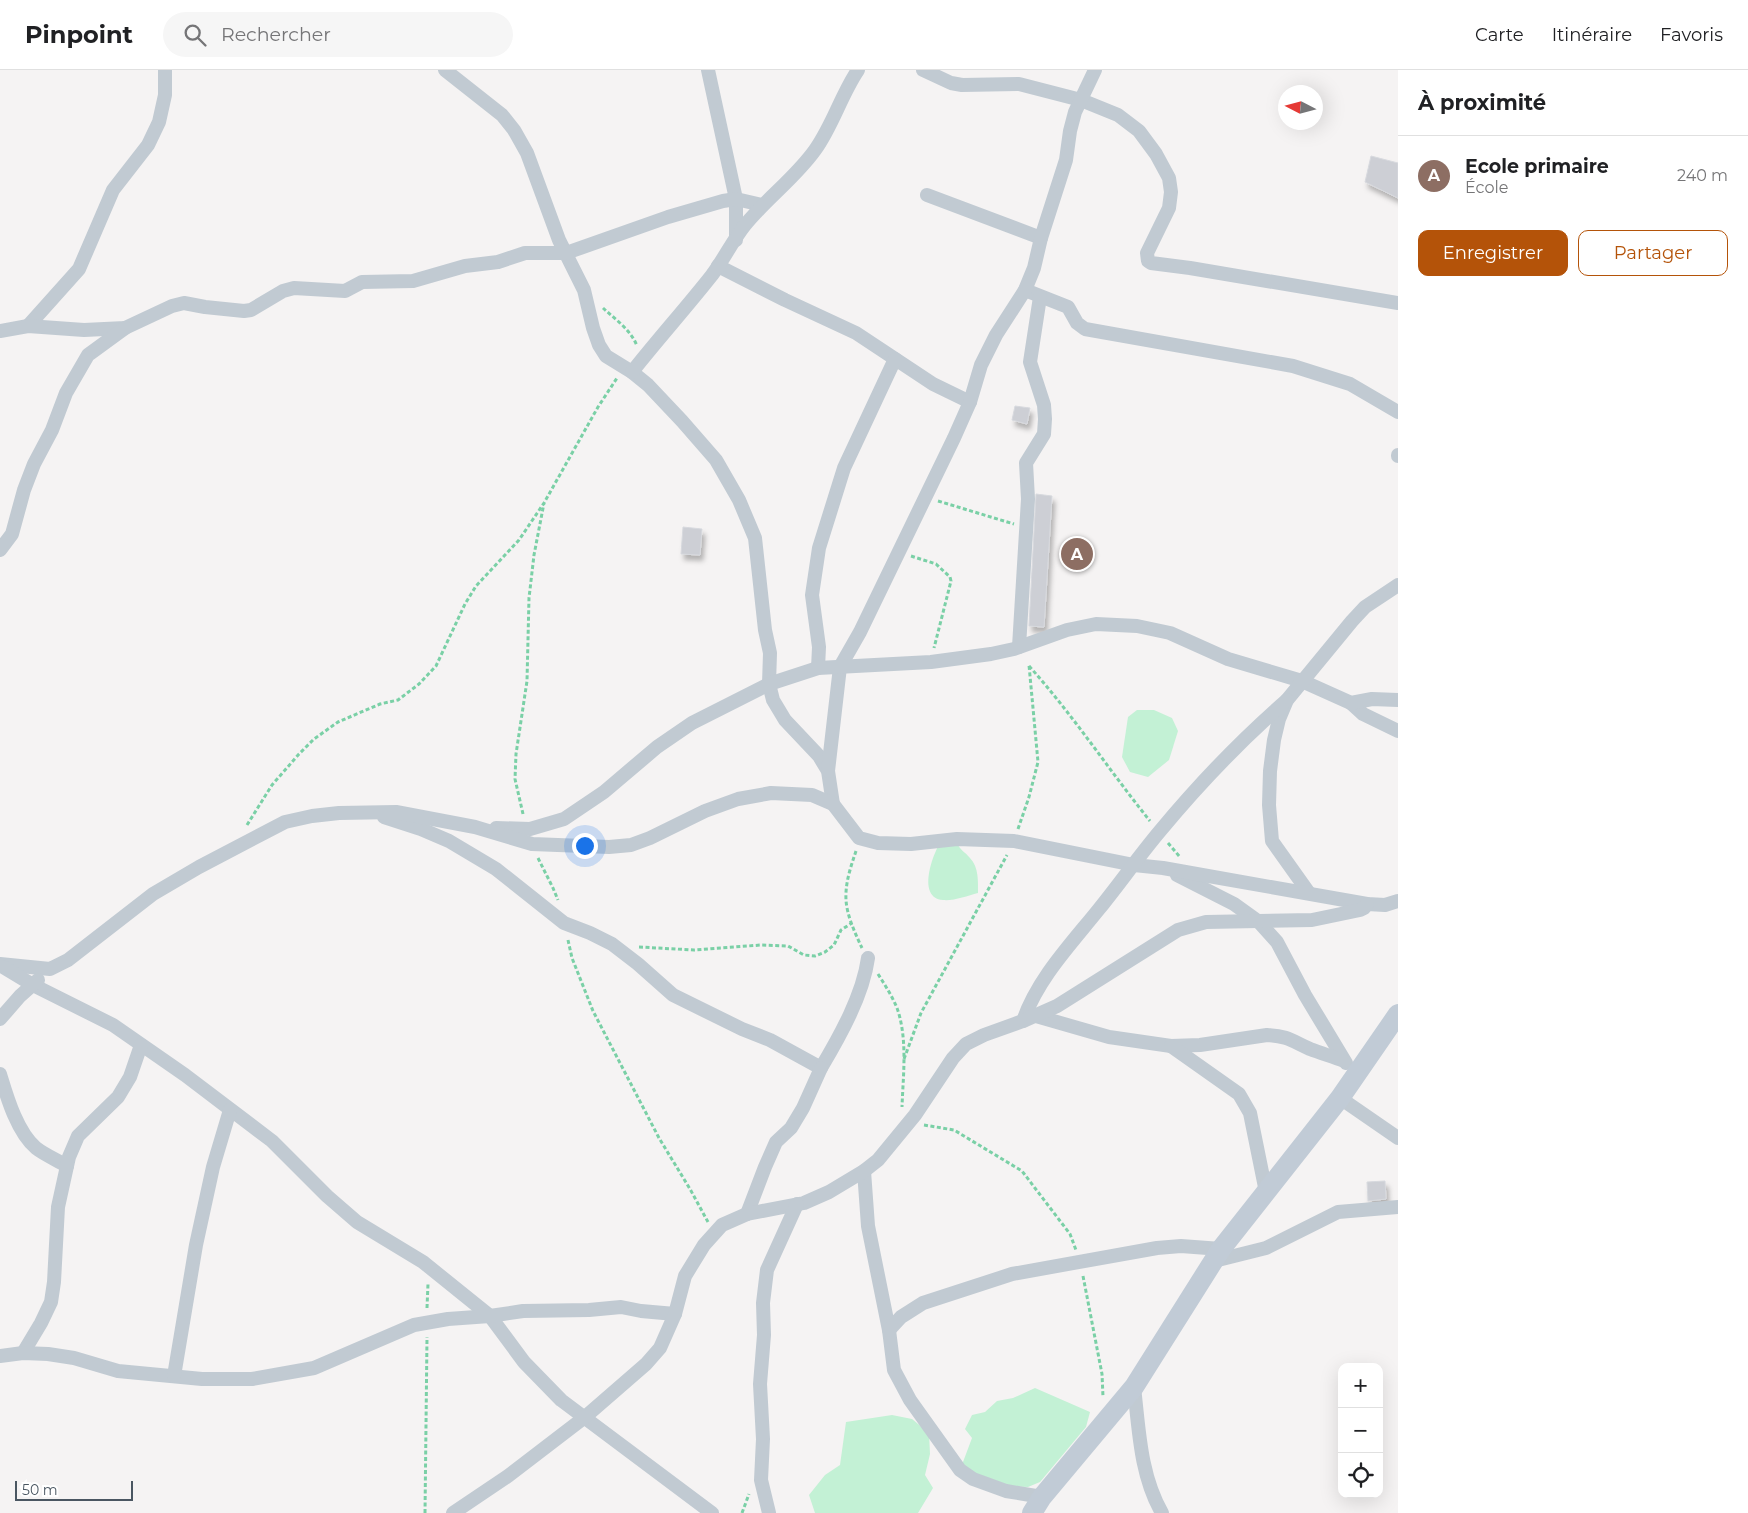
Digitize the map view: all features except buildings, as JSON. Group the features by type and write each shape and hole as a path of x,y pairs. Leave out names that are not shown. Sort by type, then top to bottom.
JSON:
{"street":[{"path":"28,326 79,269 113,190 148,145 159,122 165,95 165,70"},
{"path":"446,70 502,115 514,130 526,153 559,240 584,290 599,346 606,356 629,370 648,385 716,460 739,500 751,524 755,538 765,630 770,653 769,684 773,700 785,720 819,756 828,771"},
{"path":"708,70 736,200 736,241"},
{"path":"629,370 718,266 736,241 743,227 762,205 793,177 815,150 829,127 849,77 858,70"},
{"path":"923,70 962,86 1019,84 1081,100 1118,114 1140,132 1156,154 1169,178 1171,192 1169,208 1147,256 1148,261 1151,263 1398,303"},
{"path":"1095,70 1075,112 1066,160 1041,238 1034,268 1025,290 996,335 981,365 970,402 860,632 840,668 828,771 833,804 859,838 878,843 911,844 957,840 1014,841 1134,865 1163,868 1367,904 1384,905 1398,901"},
{"path":"926,196 1041,238"},
{"path":"0,550 12,534 31,473 52,430 66,393 88,355 125,328 172,306 184,303 205,307 251,310 283,291 294,288 346,291 362,282 413,281 465,266 498,262 525,253 566,252 668,217 724,201 736,200 762,205"},
{"path":"718,266 856,333 933,384 970,402"},
{"path":"1025,290 1068,307 1077,323 1085,329 1293,366 1350,384 1398,412"},
{"path":"1017,648 1028,499 1026,463 1044,434 1045,419 1044,405 1030,362 1040,297"},
{"path":"0,331 28,326 84,330 125,328"},
{"path":"818,668 819,647 812,595 819,548 844,468 895,358"},
{"path":"1023,1021 1028,1007 1056,960 1159,832 1203,782 1287,700 1365,607 1398,585"},
{"path":"475,828 526,829 564,818 604,792 657,747 692,723 769,684 818,668 971,658 1017,648 1067,630 1096,624 1137,626 1170,633 1228,659 1302,681 1351,703 1363,714 1398,731"},
{"path":"1351,703 1372,699 1398,700"},
{"path":"1287,700 1274,740 1269,805 1272,840 1309,893"},
{"path":"0,1019 50,969 68,960 153,894 285,822 321,814 396,812 475,828 532,844 609,847 630,845 650,838 705,811 738,798 771,792 812,795 833,804"},
{"path":"369,812 421,829 450,841 496,869 564,923 612,944 673,995 742,1029 770,1040 821,1068"},
{"path":"1163,868 1234,904 1259,922 1277,942 1306,996 1349,1068"},
{"path":"453,1513 508,1476 585,1417 646,1364 660,1348 675,1314 686,1276 704,1245 722,1225 747,1214 804,1203 829,1192 864,1171 878,1160 910,1121 953,1058 966,1044 1058,1006 1178,930 1206,922 1312,920 1360,910 1367,904"},
{"path":"747,1214 776,1142 791,1128 803,1108 821,1068 844,1028 866,970 868,958"},
{"path":"0,965 50,969"},
{"path":"0,965 33,985 114,1026 185,1075 272,1142 357,1222 428,1266 490,1316 524,1362 561,1400 712,1513"},
{"path":"864,1171 868,1226 889,1330 894,1370 910,1400 960,1470 973,1479 1037,1505 1134,1387 1218,1255 1340,1098 1349,1068 1398,1014"},
{"path":"1036,1016 1109,1037 1171,1046 1200,1045 1268,1035 1278,1036 1288,1038 1349,1068"},
{"path":"23,1353 51,1302 54,1282 58,1207 67,1166 78,1136 118,1097 130,1077 141,1045"},
{"path":"1171,1046 1239,1094 1246,1103 1250,1113 1266,1192"},
{"path":"0,1074 9,1104 30,1142 67,1166"},
{"path":"1340,1098 1398,1138"},
{"path":"174,1376 197,1240 213,1167 230,1110"},
{"path":"769,1513 761,1480 763,1439 760,1384 764,1335 763,1303 767,1270 798,1204"},
{"path":"889,1330 901,1317 923,1303 1012,1274 1157,1248 1180,1246 1218,1255 1266,1248 1338,1212 1398,1207"},
{"path":"0,1356 23,1353 57,1355 118,1370 202,1379 252,1379 314,1368 414,1325 427,1323 523,1311 589,1310 621,1307 675,1314"},
{"path":"1134,1387 1140,1444 1147,1478 1162,1513"}],"path":[{"path":"233,849 272,785 314,739 338,722 380,704 398,700 419,684 436,666 465,604 476,586 519,540 544,503 611,386 629,370 636,352 635,340 622,325 584,290"},
{"path":"926,496 1026,527"},
{"path":"526,829 515,779 516,754 527,682 529,598 534,555 544,503"},
{"path":"899,551 936,564 950,577 945,607 930,662"},
{"path":"1017,648 1029,665 1057,696 1099,755 1194,874"},
{"path":"903,1061 921,1013 1014,841 1029,797 1038,762 1029,665"},
{"path":"859,838 847,882 846,900 862,949 890,992 898,1009 903,1038 902,1109 910,1121 933,1128 954,1130 1022,1171 1070,1234 1080,1261 1102,1374 1105,1422"},
{"path":"532,844 553,888 572,958 593,1011 658,1138 690,1189 714,1234"},
{"path":"612,944 694,950 761,945 788,946 804,955 815,956 825,952 834,945 841,930 852,923"},
{"path":"425,1513 428,1266"}],"green space":[{"path":"1137,710 1154,710 1172,718 1178,731 1169,760 1148,777 1130,772 1122,757 1128,717"},
{"path":"940,843 957,843 973,862 977,875 978,893 961,898 943,900 935,898 930,892 929,876 931,866"},
{"path":"1035,1388 1090,1412 1086,1427 1040,1482 1028,1487 1000,1486 960,1470 972,1438 965,1429 972,1415 985,1412 997,1401 1013,1398"},
{"path":"892,1415 912,1419 929,1433 930,1454 925,1475 933,1488 918,1513 815,1513 809,1495 825,1475 840,1465 846,1422"}],"place":[{"name":"Ecole primaire","path":"1077,554"}]}
